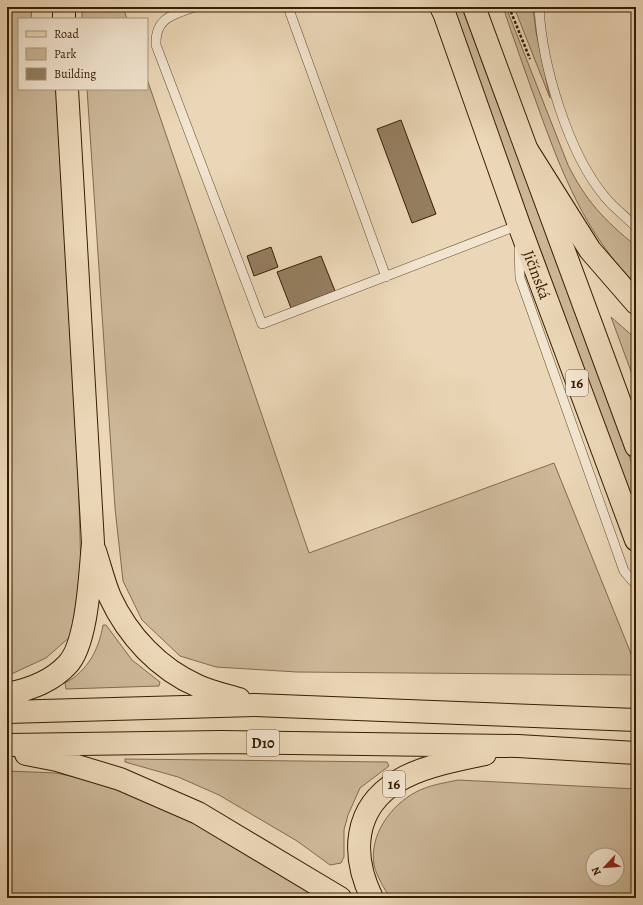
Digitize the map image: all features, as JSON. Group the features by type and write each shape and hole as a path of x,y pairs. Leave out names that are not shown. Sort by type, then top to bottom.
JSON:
{"main road":[{"path":"64,7 64,18"},
{"name":"Jičínská","path":"474,7 636,446"},
{"name":"Jičínská","path":"442,8 519,225 636,540"},
{"path":"8,703 29,688 47,680 68,665 79,645 87,605 93,543 67,90"},
{"path":"527,150 590,250 636,303"},
{"path":"93,543 110,597 125,624 144,649 169,670 198,686 255,704"},
{"path":"8,703 255,704 627,719"},
{"name":"D10","path":"8,747 222,742 518,746 635,753"},
{"name":"16","path":"372,898 360,869 358,838 366,815 377,796 398,780 417,773 446,763 518,746"},
{"path":"8,747 120,779 198,813 340,898"}],"lane":[{"path":"194,7 169,17 160,24 156,34 156,45 262,324 519,225 520,278 624,570 636,585"},
{"path":"288,7 386,277"},
{"path":"539,7 540,30 556,95 579,154 590,176 606,198 636,227"}],"green space":[{"path":"7,7 32,7 31,18 18,18 18,90 67,90 81,571 71,636 46,658 7,676"},
{"path":"82,7 123,7 127,18 82,18"},
{"path":"451,7 465,7 636,475 636,510"},
{"path":"503,7 506,7 568,165 575,178 589,200 605,218 636,246 636,284 618,265 603,245 577,202 556,155"},
{"path":"514,7 533,7 536,32 550,98"},
{"path":"148,82 309,553 554,463 636,666 636,675 297,672 216,667 180,656 142,620 123,581 115,508 87,90 148,90"},
{"path":"611,317 636,339 636,385"},
{"path":"103,625 106,625 132,660 160,682 159,686 66,689 65,683 80,672 91,658 99,642"},
{"path":"125,759 387,762 389,766 360,788 348,815 344,830 344,857 341,863 330,865 297,841 219,795 178,777 125,762"},
{"path":"7,771 56,773 93,781 180,813 320,898 7,898"},
{"path":"458,780 636,789 636,898 390,898 374,865 373,854 378,832 390,813 398,805 416,792 431,786"}],"building":[{"path":"401,120 436,214 412,223 377,129"},
{"path":"271,247 278,267 254,276 247,256"},
{"path":"321,256 335,291 291,308 277,272"}]}
